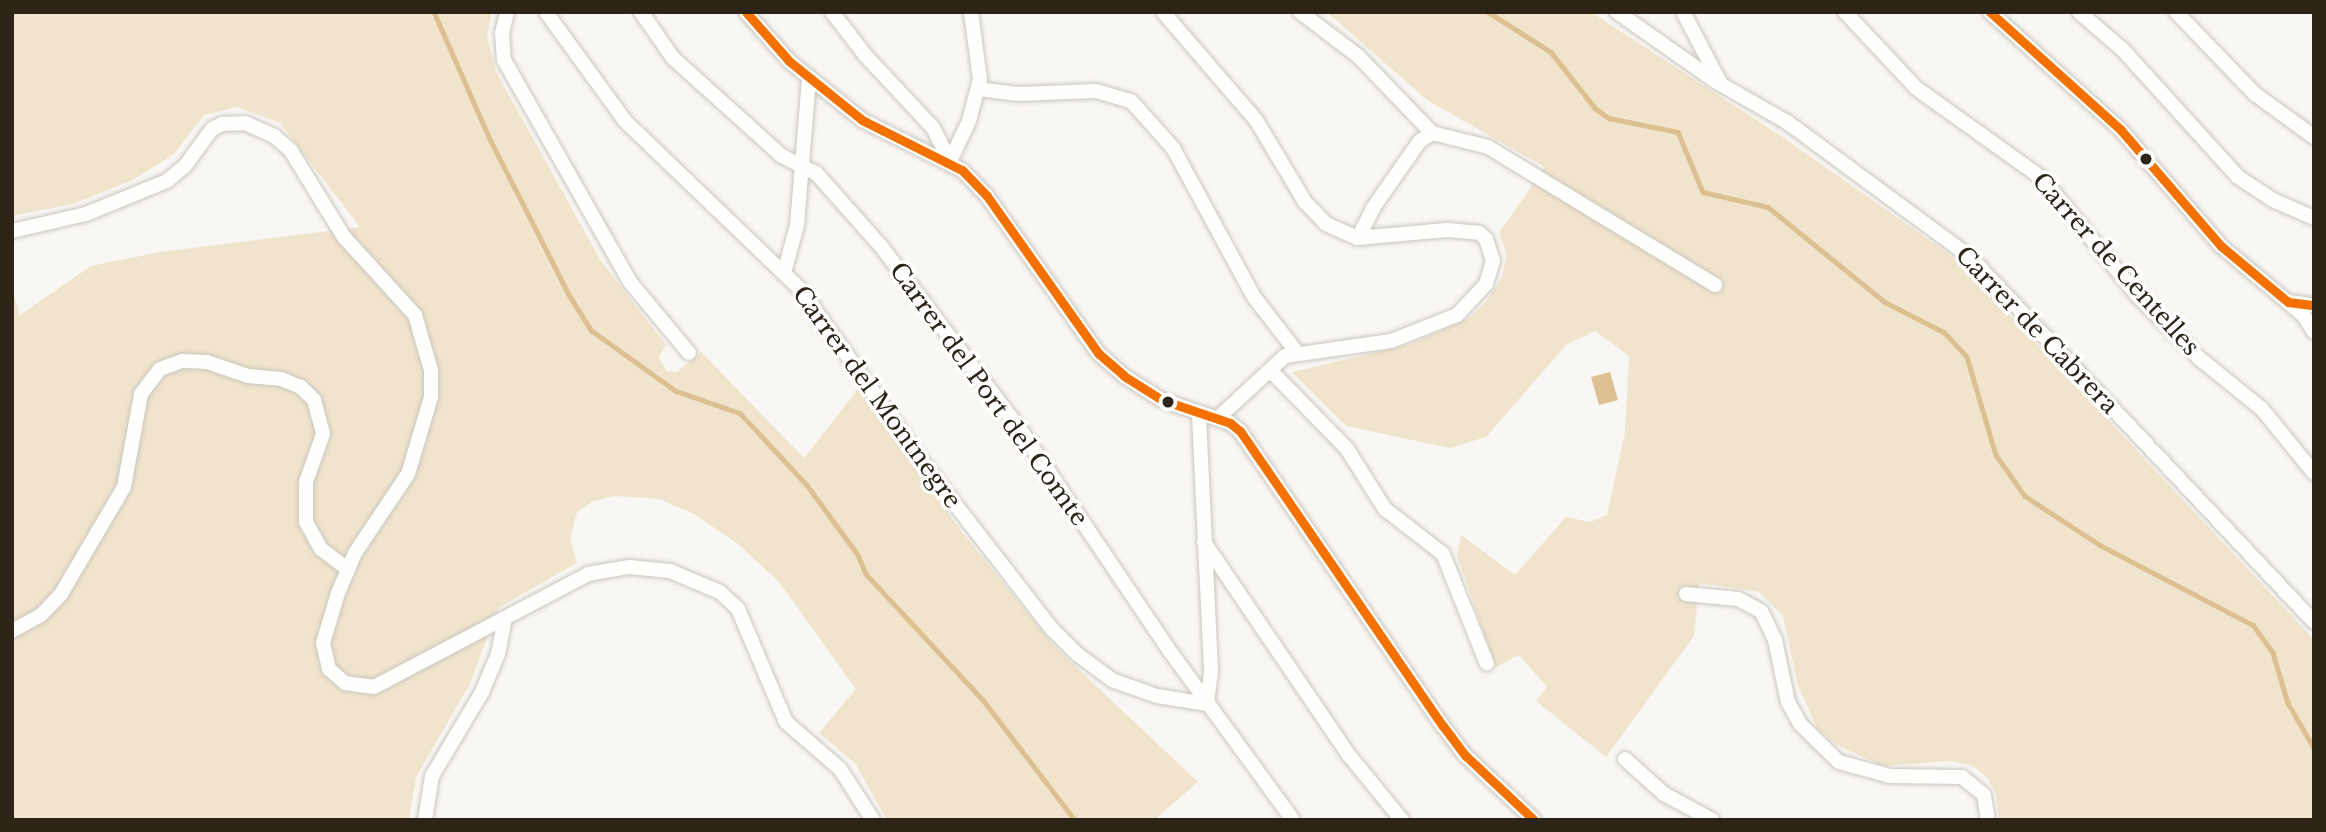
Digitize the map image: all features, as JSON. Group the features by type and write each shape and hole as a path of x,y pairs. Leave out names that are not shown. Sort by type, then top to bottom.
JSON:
{"street":[{"path":"507,12 502,33 504,60 629,282 688,353"},
{"name":"Carrer del Montnegre","path":"546,12 626,122 802,290 920,459 1068,646 1112,680 1139,691 1207,704"},
{"name":"Carrer del Port del Comte","path":"641,12 673,58 782,156 800,164 831,188 919,294 1022,432 1207,704 1293,820"},
{"path":"746,12 809,78 862,120 950,161 987,196 1098,353 1162,400 1218,418 1241,432 1466,756 1534,820"},
{"path":"832,12 865,55 933,128 950,161"},
{"path":"950,161 978,89 971,12"},
{"path":"1163,12 1256,120 1306,202 1326,224 1358,238 1447,230 1479,233 1491,250 1491,272 1464,308 1424,331 1361,347 1285,356 1218,418"},
{"path":"1300,12 1358,56 1432,133 1488,147 1715,285"},
{"name":"Carrer de Cabrera","path":"1618,12 1721,85 1787,122 1969,256 2314,622"},
{"path":"1683,12 1721,85"},
{"name":"Carrer de Centelles","path":"1845,12 1924,94 2043,180 2136,294 2199,358 2262,409 2314,473"},
{"path":"1990,12 2069,79 2148,158 2221,246 2288,302 2314,332"},
{"path":"2079,12 2123,50 2238,177 2273,200 2314,218"},
{"path":"2176,12 2255,94 2314,138"},
{"path":"784,273 797,225 809,78"},
{"path":"978,89 1018,94 1096,91 1131,101 1172,148 1254,297 1298,354"},
{"path":"12,231 86,214 167,181 186,166 212,129 222,124 256,126 284,144 344,237 415,315 430,358 431,397 408,474 346,568 323,651 329,668 354,686 383,684 505,618 561,584 606,568 670,571 720,592 744,619 786,722 840,769 873,820"},
{"path":"1358,238 1373,208 1420,141 1432,133"},
{"path":"2288,302 2314,305"},
{"path":"12,631 41,615 61,594 124,487 141,394 160,369 182,361 207,362 248,376 281,379 301,387 314,400 323,433 306,482 306,522 321,549 346,568"},
{"path":"1270,370 1347,449 1385,509 1443,554 1487,664"},
{"path":"1199,414 1211,670 1207,704"},
{"path":"1204,542 1348,754 1402,820"},
{"path":"1686,594 1738,599 1761,611 1775,640 1788,702 1800,724 1839,762 1890,776 1962,777 1984,795 1989,820"},
{"path":"425,820 432,776 482,692 498,654 505,618"},
{"path":"1625,759 1664,794 1712,820"}],"shaded area":[{"path":"12,12 492,12 487,36 496,72 601,261 666,345 659,357 666,371 677,372 701,352 804,458 859,388 961,531 1056,648 1198,782 1154,820 887,820 855,763 819,733 856,689 779,582 737,543 694,514 659,499 615,496 593,501 577,512 570,539 577,563 498,608 470,684 416,777 409,820 12,820 12,289 20,315 91,266 160,252 360,227 280,123 237,107 204,115 174,154 133,180 73,204 12,216"},
{"path":"1327,12 1591,12 1784,138 1960,262 2314,640 2314,820 1999,820 1996,793 1986,776 1972,766 1951,761 1883,766 1837,745 1817,728 1798,686 1783,616 1759,592 1699,583 1694,636 1606,757 1536,701 1547,687 1519,655 1496,667 1457,556 1461,535 1515,575 1566,517 1590,522 1607,515 1625,432 1629,356 1595,331 1566,345 1486,437 1450,448 1346,426 1292,372 1411,344 1469,318 1486,302 1502,277 1507,255 1499,233 1545,167 1427,100"},
{"path":"1610,372 1618,400 1599,405 1591,377"}],"waterway":[{"path":"434,12 490,139 568,293 591,330 676,391 740,413 807,485 858,555 866,574 984,701 1075,820"},
{"path":"1488,12 1551,52 1595,108 1609,118 1678,132 1703,192 1768,207 1885,302 1944,332 1967,357 1996,455 2025,496 2100,545 2253,625 2273,653 2288,703 2314,748"}],"transit line":[{"path":"746,12 789,61 862,120 962,170 987,196 1098,353 1124,376 1162,400 1230,423 1240,431 1443,726 1466,756 1534,820"},
{"path":"1990,12 2120,129 2221,246 2288,302 2314,305"}]}
